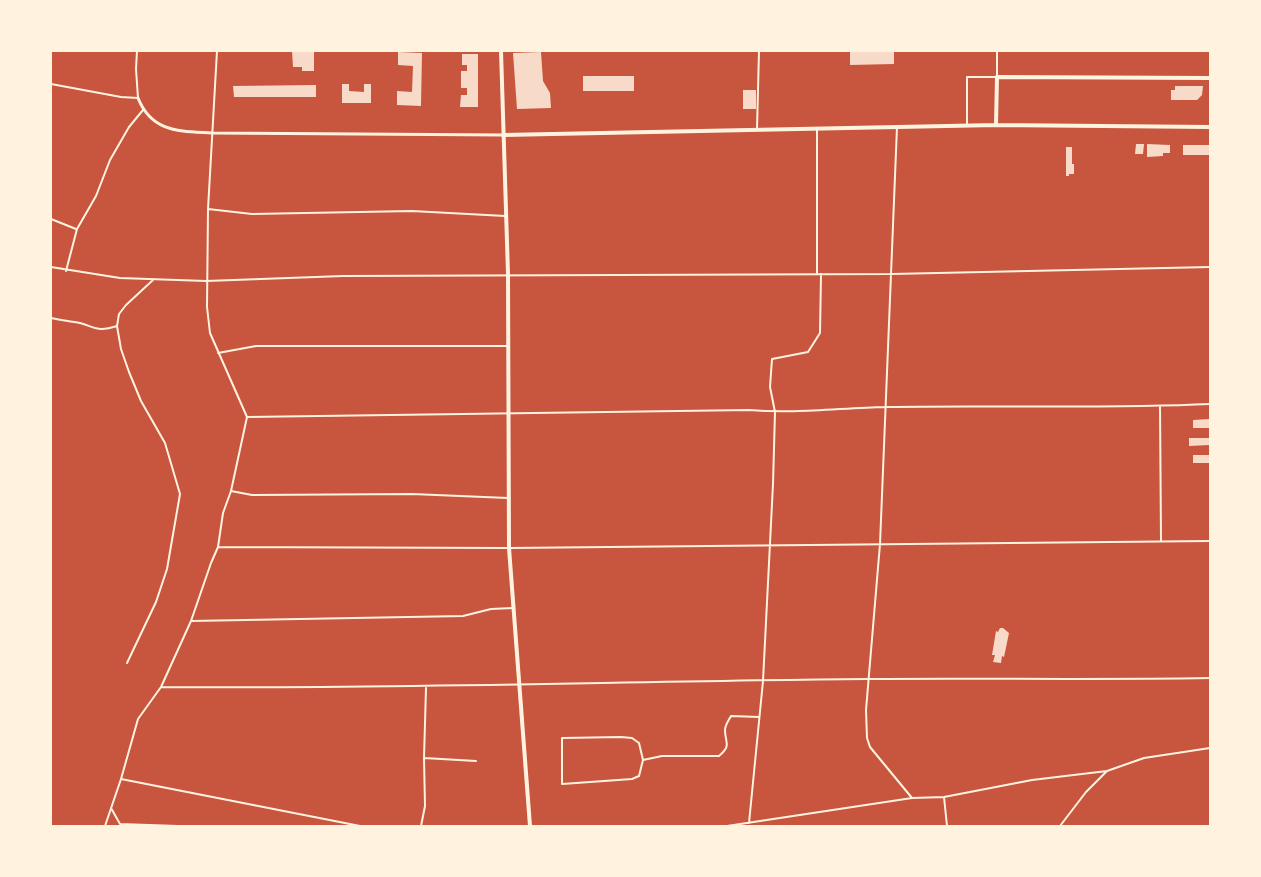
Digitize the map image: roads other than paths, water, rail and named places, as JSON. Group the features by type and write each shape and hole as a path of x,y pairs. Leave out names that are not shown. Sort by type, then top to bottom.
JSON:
{"main road":[{"path":"501,51 508,274 509,548 530,826"},
{"path":"996,125 997,77 1210,78"},
{"path":"503,135 996,125 1210,127"}],"street":[{"path":"137,51 138,98 143,110 150,118 177,130 212,133 503,135"},
{"path":"105,826 138,719 161,687 191,621 210,563 218,547 223,513 231,491 247,417 210,333 206,281 217,51"},
{"path":"757,131 759,51"},
{"path":"967,126 967,77 997,77 997,51"},
{"path":"51,84 101,94 138,98"},
{"path":"66,271 77,229 96,196 118,142 143,110"},
{"path":"897,127 880,544 866,710 867,738 870,747 912,798"},
{"path":"748,823 763,681 770,546 775,412 770,387 772,359 808,352 820,333 817,130"},
{"path":"208,209 252,214 412,211 506,216"},
{"path":"51,219 77,229"},
{"path":"51,267 120,278 206,281 300,277 442,277 508,274 892,274 1210,267"},
{"path":"127,663 156,602 167,569 180,494 165,443 141,401 129,372 121,349 117,326 119,314 126,305 153,280"},
{"path":"51,318 94,329 106,330 117,326"},
{"path":"218,352 256,346 508,346"},
{"path":"247,417 509,412 748,410 775,412 885,407 1210,404"},
{"path":"1160,406 1161,542"},
{"path":"231,491 252,495 412,494 508,498"},
{"path":"218,547 509,548 1210,541"},
{"path":"191,621 463,616 491,609 513,608"},
{"path":"161,687 426,687 520,683 1210,678"},
{"path":"421,826 425,806 426,687"},
{"path":"643,760 662,756 719,756 726,751 728,741 725,729 731,716 759,717"},
{"path":"562,738 632,738 639,743 643,760 639,776 632,779 562,784 562,738"},
{"path":"727,826 912,798 944,796 1032,780 1107,771 1144,758 1210,748"},
{"path":"424,758 477,761"},
{"path":"1060,826 1086,792 1107,771"},
{"path":"121,779 360,826"},
{"path":"944,796 947,826"},
{"path":"111,808 120,824 178,826"},
{"path":"348,826 355,825"}]}
